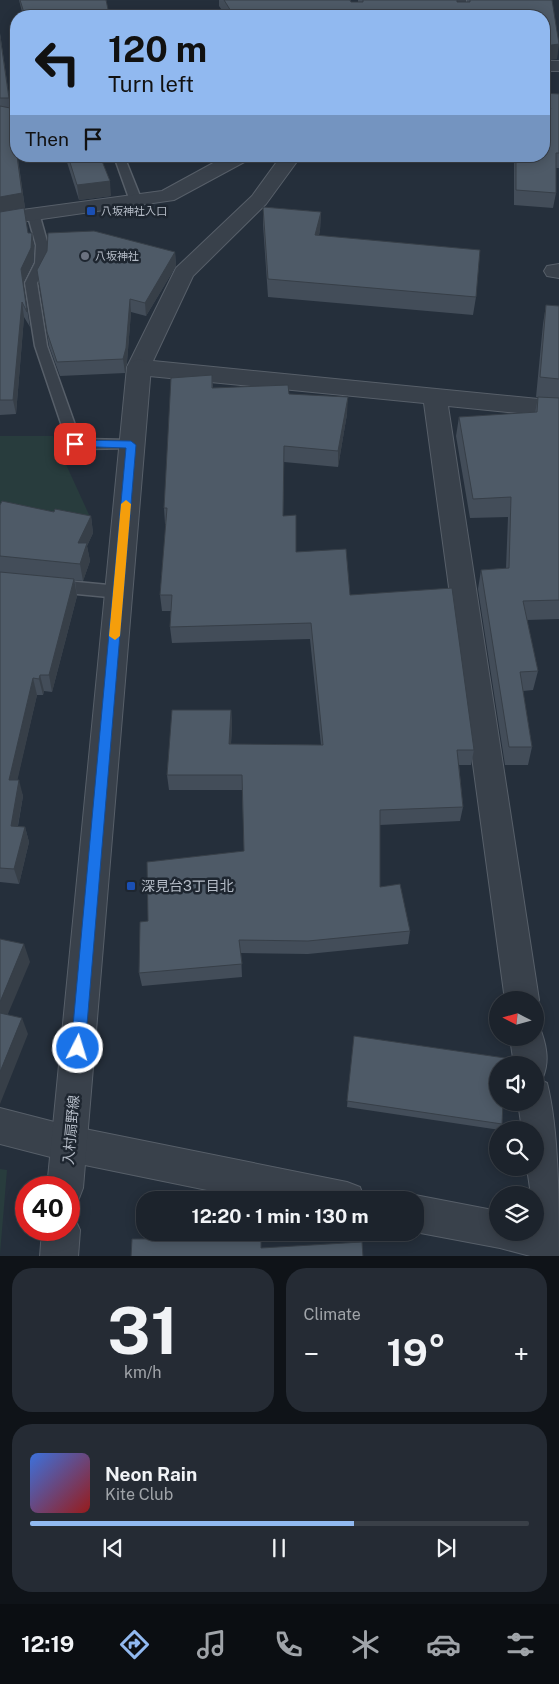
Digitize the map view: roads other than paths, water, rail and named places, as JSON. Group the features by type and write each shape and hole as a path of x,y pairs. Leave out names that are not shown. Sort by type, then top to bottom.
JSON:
{"street":[{"path":"0,219 32,213 167,196 230,162"},
{"name":"入村扇野線","path":"67,1176 139,367 184,273 259,200 287,162"},
{"path":"139,367 559,409"},
{"path":"435,396 521,991"},
{"path":"537,1111 558,1247 538,1241"},
{"path":"0,1126 70,1144 302,1191"},
{"path":"424,1216 489,1228"},
{"path":"59,1256 60,1241"}],"lane":[{"path":"121,162 136,201"},
{"path":"32,213 42,245 41,264 32,283 41,346 75,444 131,445"},
{"path":"38,585 119,592"}],"place":[{"name":"八坂神社入口","path":"91,211"},
{"name":"八坂神社","path":"85,256"},
{"name":"深見台3丁目北","path":"131,886"}]}
